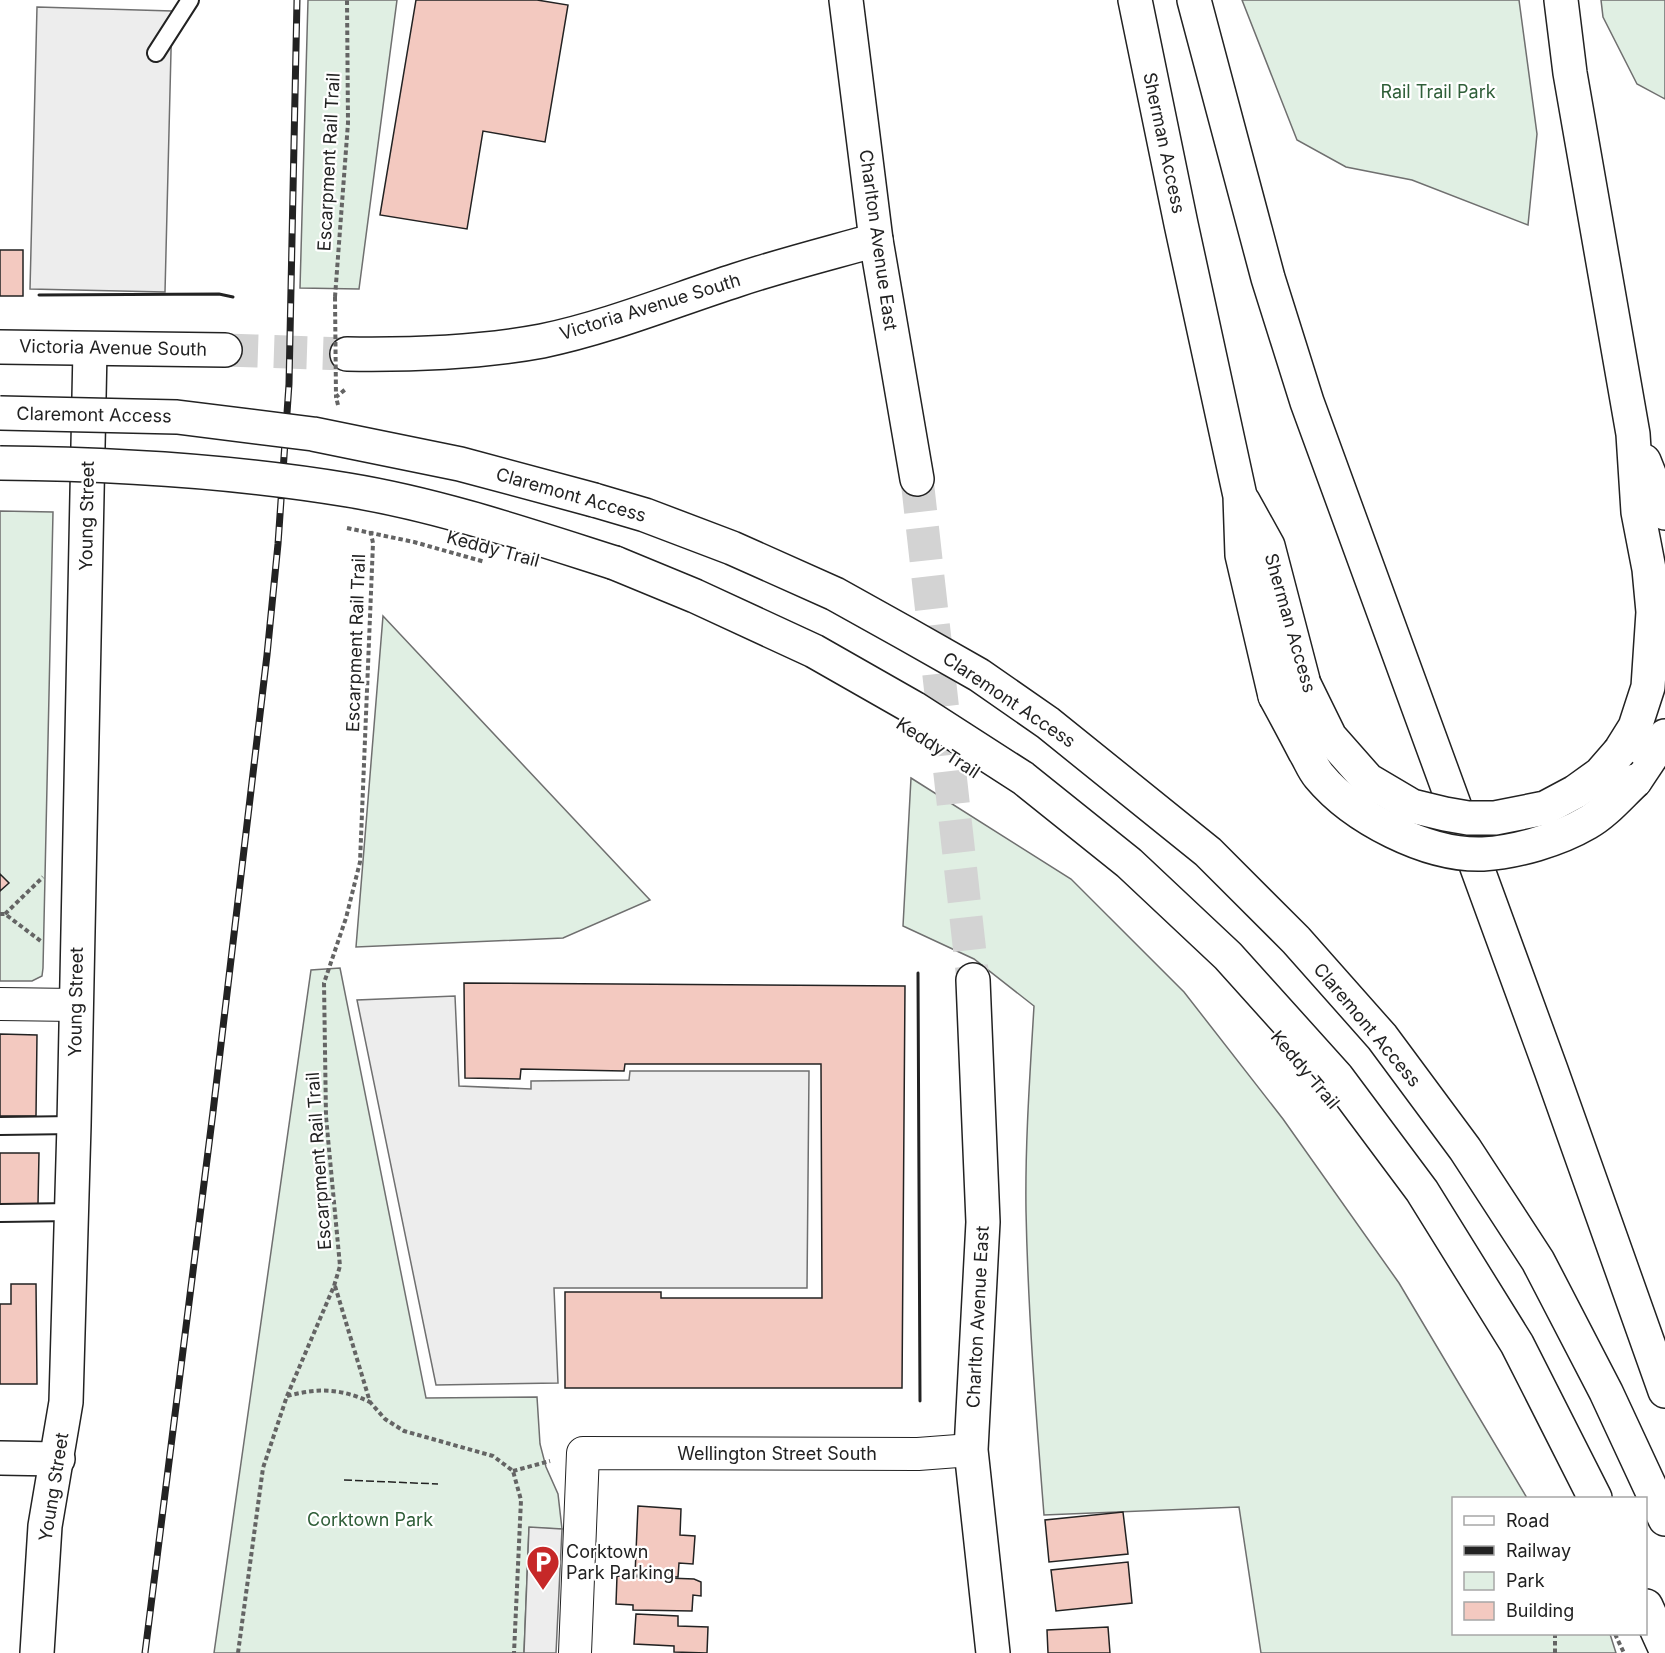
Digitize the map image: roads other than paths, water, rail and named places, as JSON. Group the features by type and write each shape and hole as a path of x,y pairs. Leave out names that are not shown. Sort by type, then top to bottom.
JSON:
{"main road":[{"name":"Charlton Avenue East","path":"846,0 876,240 917,479"},
{"name":"Sherman Access","path":"1135,0 1240,496 1268,546 1290,690 1318,775 1361,814 1399,834 1455,852 1483,854 1536,845 1566,834 1589,822 1635,781 1665,736"},
{"path":"1194,0 1268,278 1307,402 1543,1048 1665,1391"},
{"name":"Sherman Access","path":"1290,690 1368,780 1412,806 1467,818 1495,818 1545,808 1575,792 1599,774 1620,751 1635,727 1648,687 1652,652 1649,569 1638,512 1633,434 1570,73 1561,0"},
{"name":"Victoria Avenue South","path":"347,354 386,355 481,350 542,341 607,325 738,279 876,240"},
{"name":"Victoria Avenue South","path":"0,347 225,350"},
{"name":"Young Street","path":"38,1653 45,1527 66,1402 90,349"},
{"name":"Claremont Access","path":"0,413 177,417 313,434 460,464 645,515 732,548 835,594 979,675 1048,723 1208,852 1296,940 1382,1037 1465,1149 1538,1261 1606,1392 1665,1519"},
{"name":"Sherman Access","path":"1633,434 1665,513"},
{"path":"0,463 96,464 212,473 350,490 472,518 615,563 814,651 914,708 1023,778 1129,863 1228,956 1337,1077 1422,1191 1517,1344 1594,1497"},
{"name":"Charlton Avenue East","path":"973,980 983,1222 971,1450 993,1653"},
{"path":"0,1458 58,1459"},
{"path":"1647,1608 1665,1648"}],"street":[{"path":"0,1004 76,1005"},
{"name":"Wellington Street South","path":"575,1653 583,1453 918,1454 971,1450"}],"lane":[{"path":"156,53 190,0"},
{"path":"0,1126 74,1125"},
{"path":"0,1214 72,1212"}],"tunnel":[{"path":"225,350 347,354"},
{"path":"917,479 973,980"}],"railway":[{"path":"145,1653 213,1112 278,544 289,384 297,0"}],"place":[{"name":"Corktown Park Parking","path":"543,1591"}],"park label":[{"name":"Rail Trail Park","path":"1438,92"},
{"name":"Corktown Park","path":"370,1520"}]}
